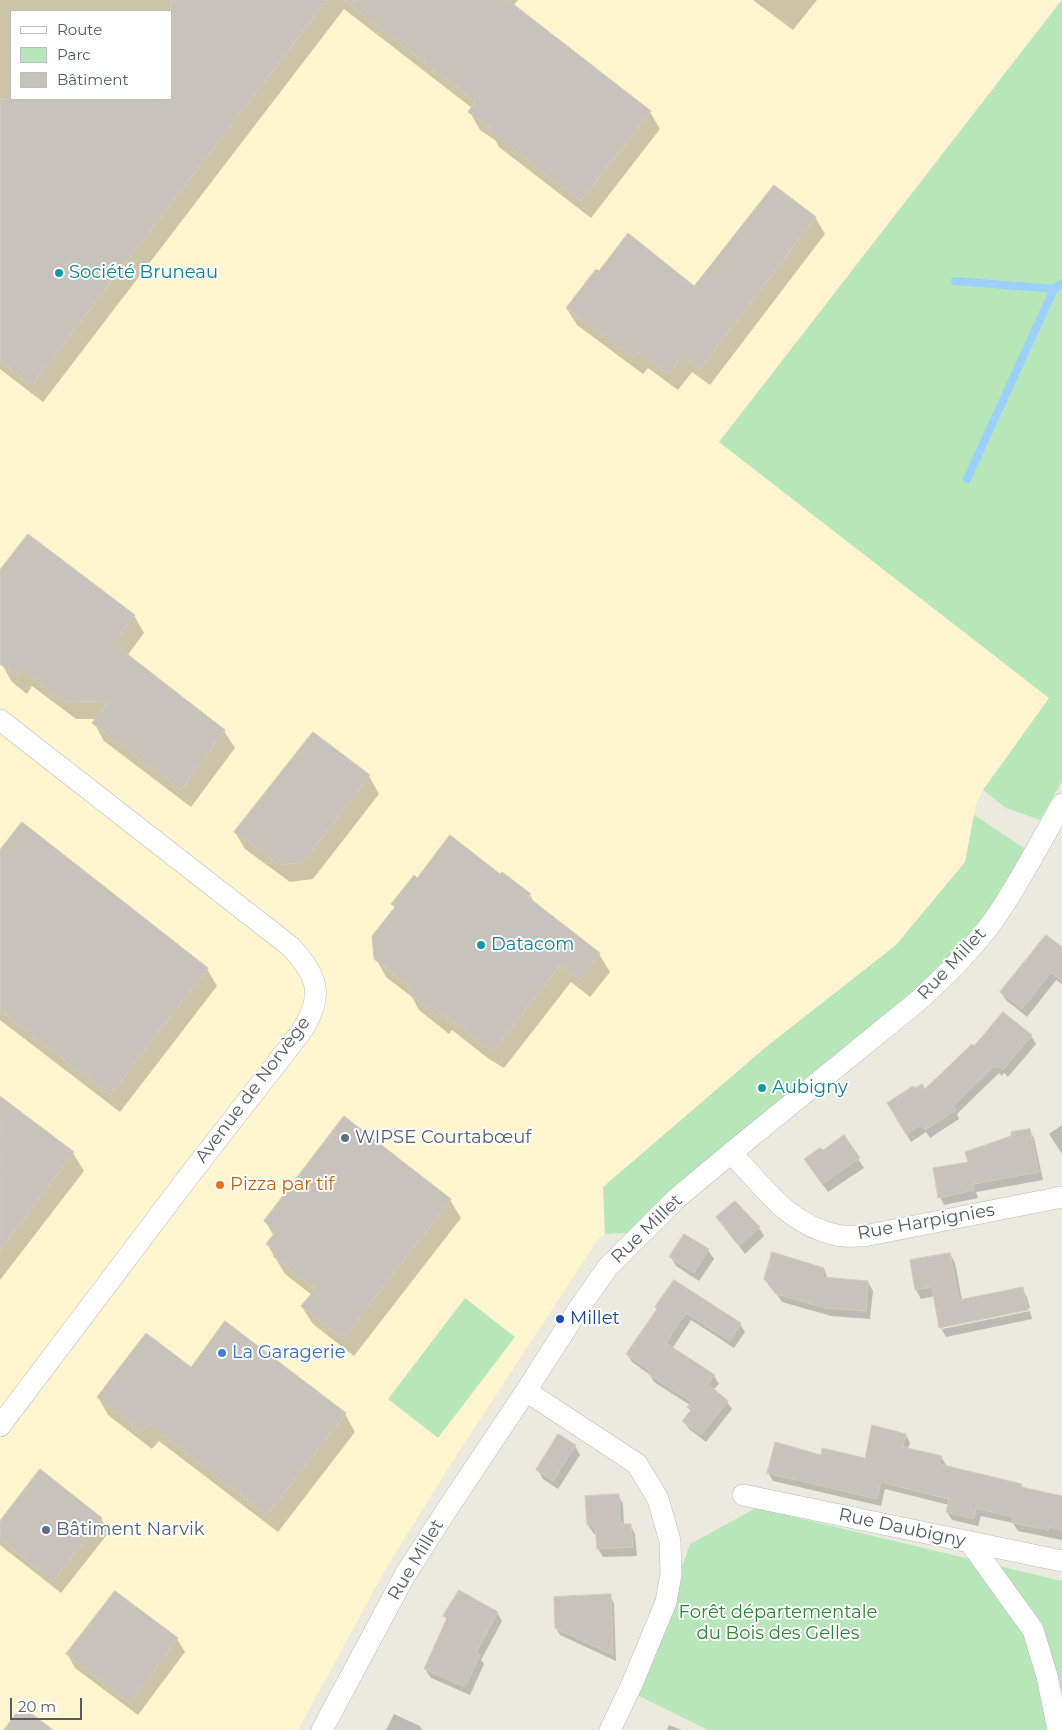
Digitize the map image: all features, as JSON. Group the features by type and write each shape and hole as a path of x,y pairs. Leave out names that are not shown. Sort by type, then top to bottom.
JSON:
{"street":[{"name":"Avenue de Norvège","path":"0,720 292,947 309,968 314,982 316,999 309,1020 301,1032 192,1172 0,1426"},
{"name":"Rue Millet","path":"322,1730 405,1575 581,1305 608,1267 677,1198 918,1001 953,967 995,918 1062,804"},
{"name":"Rue Harpignies","path":"731,1153 779,1206 795,1218 837,1235 864,1236 1062,1196"},
{"path":"526,1391 637,1464 658,1499 670,1541 670,1574 666,1602 632,1684 610,1730"},
{"name":"Rue Daubigny","path":"743,1495 1062,1561"},
{"path":"969,1541 1033,1630 1047,1676 1058,1730"}],"shaded area":[{"path":"0,0 1061,0 719,442 1050,699 983,790 976,803 965,862 896,945 766,1047 603,1187 605,1234 598,1239 454,1459 386,1568 298,1730 0,1730"}],"green space":[{"path":"1062,0 1062,781 1040,820 1006,808 983,790 1049,698 719,442"},
{"path":"974,815 1027,850 994,904 955,955 918,992 627,1233 605,1234 603,1187 766,1047 896,945 965,862"},
{"path":"465,1298 515,1337 438,1438 388,1399"},
{"name":"Forêt départementale du Bois des Gelles","path":"756,1508 1062,1581 1062,1730 708,1730 637,1695 690,1544"}],"building":[{"name":"Société Bruneau","path":"171,0 327,0 32,385 0,361 0,99 172,100"},
{"path":"344,0 508,0 651,111 581,201 487,129 489,127 468,112 475,102"},
{"path":"774,185 816,217 700,369 682,356 668,374 638,352 633,358 566,308 596,269 599,271 628,233 694,286"},
{"path":"28,534 135,615 113,643 225,730 181,790 92,723 109,701 64,702 22,670 17,677 0,664 0,570"},
{"path":"313,732 370,775 303,862 279,865 234,832"},
{"path":"22,822 208,968 110,1095 0,1011 0,850"},
{"name":"Datacom","path":"450,835 500,874 502,872 531,894 528,897 600,953 580,980 561,965 493,1051 442,1013 439,1017 408,993 412,988 374,959 372,936 395,907 391,904 414,875 417,878"},
{"path":"1046,935 1062,947 1062,981 1051,972 1022,1009 1000,992"},
{"path":"1003,1012 1032,1035 1003,1070 999,1066 997,1068 994,1066 953,1106 956,1110 925,1130 921,1125 906,1134 887,1103 913,1086 915,1088 922,1084 925,1089 972,1044 974,1046"},
{"path":"0,1096 74,1152 0,1250"},
{"path":"344,1116 451,1199 343,1339 301,1306 315,1289 273,1256 276,1252 266,1244 276,1231 264,1221"},
{"path":"1030,1129 1039,1172 973,1184 974,1190 938,1198 933,1168 968,1162 965,1152 1011,1136 1011,1132"},
{"path":"844,1135 860,1158 822,1184 804,1159 820,1148 823,1150"},
{"path":"735,1201 760,1227 739,1246 716,1217"},
{"path":"684,1234 709,1249 694,1273 669,1257"},
{"path":"772,1252 824,1268 822,1277 868,1281 866,1311 826,1308 776,1294 764,1279"},
{"path":"950,1253 959,1300 1023,1287 1028,1310 939,1328 932,1287 915,1290 910,1260"},
{"path":"674,1280 741,1323 730,1341 686,1313 666,1343 715,1375 708,1384 728,1401 701,1435 682,1421 691,1410 687,1407 692,1402 648,1374 650,1371 626,1354 657,1309 655,1307"},
{"path":"225,1321 346,1413 267,1515 148,1424 141,1432 97,1397 146,1333 191,1367"},
{"path":"872,1425 906,1434 903,1447 942,1456 939,1464 1022,1484 1021,1487 1062,1496 1062,1530 1049,1527 1048,1530 1012,1523 1013,1517 976,1508 974,1519 946,1512 949,1499 881,1482 877,1499 767,1473 775,1442 821,1455 822,1448 865,1458"},
{"path":"558,1434 576,1445 553,1481 536,1470"},
{"name":"Bâtiment Narvik","path":"40,1469 102,1518 53,1581 0,1539 0,1521"},
{"path":"619,1494 620,1524 631,1524 633,1547 597,1549 595,1526 587,1525 585,1496"},
{"path":"459,1590 498,1612 476,1653 480,1655 465,1687 424,1669 447,1618 443,1616"},
{"path":"115,1591 178,1638 130,1703 66,1654"},
{"path":"611,1594 613,1655 555,1628 554,1597"},
{"path":"22,1706 53,1730 4,1730"}],"waterway":[{"path":"955,281 1054,289"},
{"path":"967,479 1054,289 1062,283"}],"place":[{"name":"Société Bruneau","path":"59,273"},
{"name":"Datacom","path":"481,945"},
{"name":"Aubigny","path":"762,1088"},
{"name":"WIPSE Courtabœuf","path":"345,1138"},
{"name":"Pizza par tif","path":"220,1185"},
{"name":"Millet","path":"560,1319"},
{"name":"La Garagerie","path":"222,1353"},
{"name":"Bâtiment Narvik","path":"46,1530"}]}
